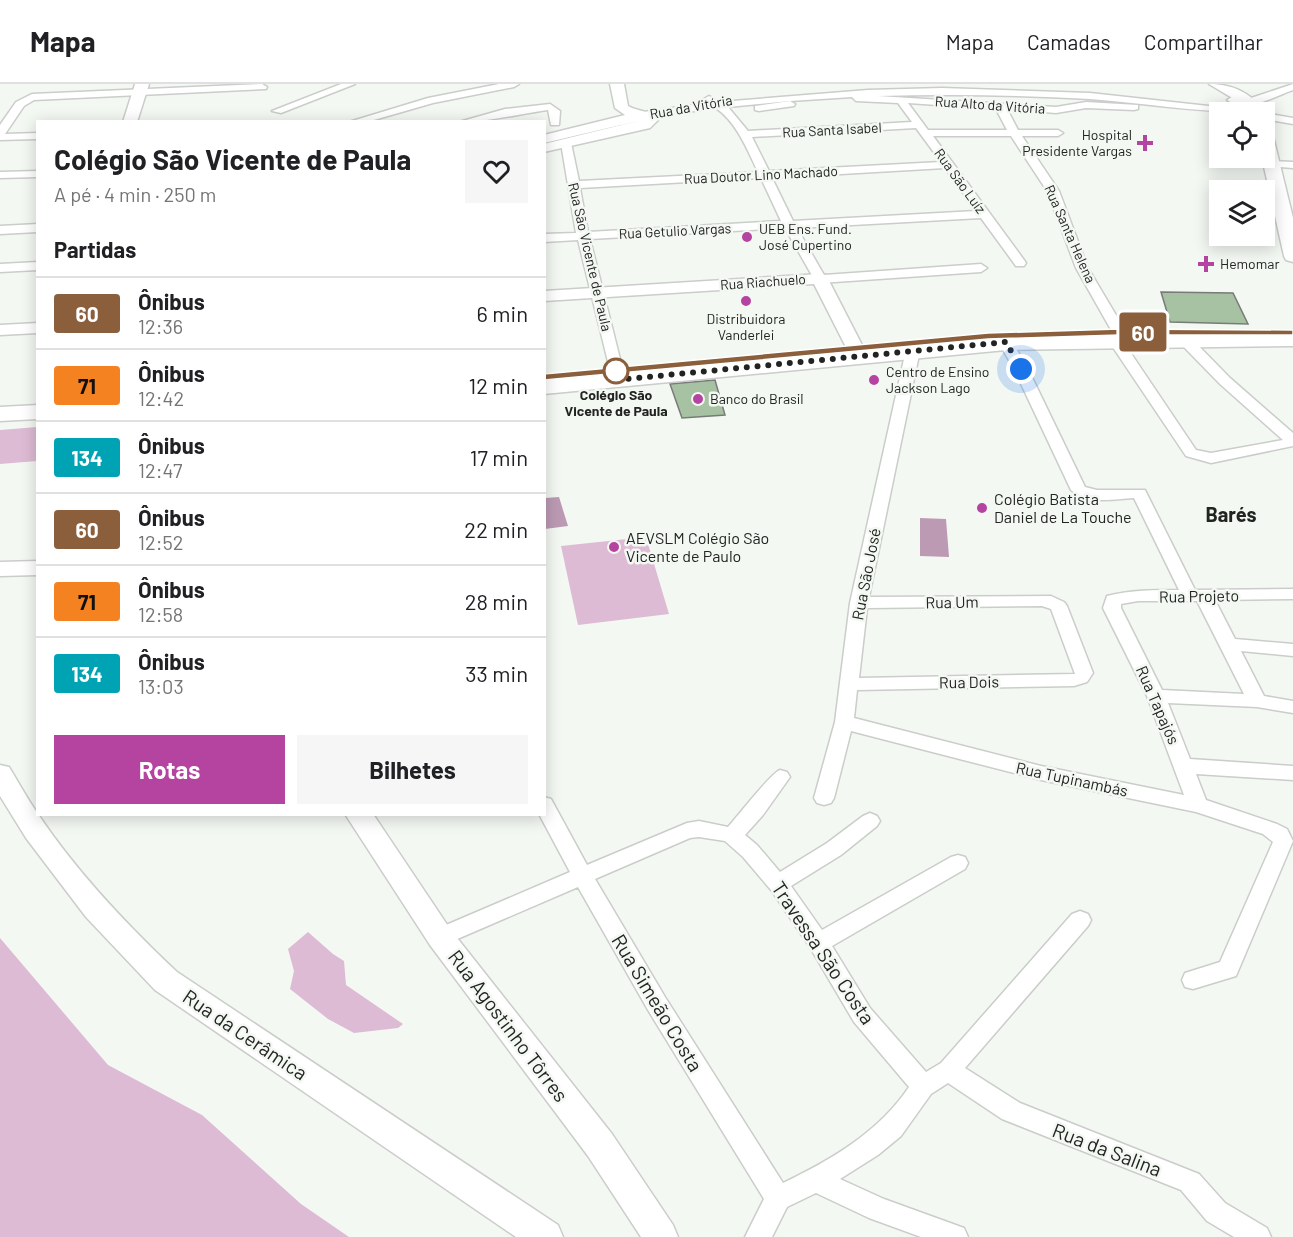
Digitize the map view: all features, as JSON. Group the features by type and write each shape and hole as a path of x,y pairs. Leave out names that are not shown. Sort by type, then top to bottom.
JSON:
{"main road":[{"path":"1215,90 1236,102"},
{"path":"1273,168 1287,206 1293,256"},
{"path":"546,377 854,347 1006,335 1293,333"},
{"path":"546,387 1006,342 1117,336 1185,340 1293,339"},
{"path":"0,414 36,412"},
{"path":"0,425 36,412"}],"street":[{"path":"0,135 20,104 30,97 141,89 232,86 270,100 350,84"},
{"path":"363,120 432,100 514,84"},
{"path":"546,148 651,122 650,118 622,109 621,90 617,84"},
{"name":"Rua da Vitória","path":"643,116 711,102 824,88 977,84 1044,88 1209,104"},
{"path":"1263,102 1293,87"},
{"path":"131,120 141,89"},
{"path":"717,92 708,96 711,102 728,112 745,134 789,225 820,279 854,347"},
{"path":"595,127 605,96"},
{"name":"Rua Alto da Vitória","path":"759,108 840,99 900,99 1056,110 1086,105 1181,109 1209,113"},
{"name":"Rua São Luíz","path":"900,99 1020,263"},
{"path":"432,100 461,117 550,107 555,111 555,123"},
{"name":"Rua Santa Helena","path":"1000,106 1014,133 1053,191 1082,268 1117,336 1191,453 1211,458 1293,442"},
{"path":"546,139 643,116"},
{"path":"1275,118 1293,121"},
{"name":"Rua Santa Isabel","path":"745,134 922,129 1058,133"},
{"path":"0,135 36,136"},
{"name":"Rua São Vicente de Paula","path":"566,143 584,236 616,371"},
{"path":"1275,164 1293,165"},
{"name":"Rua Doutor Lino Machado","path":"574,185 948,165"},
{"path":"0,175 36,174"},
{"name":"Rua Getulio Vargas","path":"546,238 984,214"},
{"path":"0,230 36,228"},
{"path":"0,268 36,266"},
{"name":"Rua Riachuelo","path":"546,296 981,268"},
{"path":"0,330 36,328"},
{"path":"1185,340 1225,381 1293,442"},
{"path":"1006,342 1079,490 1096,495 1140,493 1196,596 1229,644 1257,701"},
{"name":"Rua São José","path":"824,798 844,722 851,684 859,603 913,350"},
{"path":"0,569 36,568"},
{"name":"Rua Projeto","path":"1112,608 1113,600 1124,597 1293,594"},
{"name":"Rua Um","path":"859,603 1045,600 1058,606 1084,673"},
{"name":"Rua Tapajós","path":"1112,608 1156,696 1198,805"},
{"path":"1229,644 1293,650"},
{"name":"Rua Dois","path":"851,684 1074,680 1081,678 1084,673"},
{"path":"1156,696 1257,701 1293,707"},
{"name":"Rua Tupinambás","path":"844,722 1041,773 1198,805 1270,829 1280,834 1290,844"},
{"path":"1184,766 1293,772"},
{"name":"Rua da Cerâmica","path":"0,774 49,849 82,892 125,943 166,981 546,1237"},
{"path":"440,937 687,831 711,830 732,836 756,810 780,777"},
{"name":"Rua Simeão Costa","path":"546,808 581,875 667,1022 778,1198"},
{"name":"Rua Agostinho Tôrres","path":"359,816 440,937 600,1145 661,1237"},
{"path":"778,884 834,849 870,821"},
{"name":"Travessa São Costa","path":"732,836 750,851 778,884 819,943 862,1015 923,1086"},
{"path":"1193,980 1228,969 1290,844"},
{"path":"819,943 958,863"},
{"path":"758,1237 778,1198 816,1180 869,1147 892,1128 923,1086 949,1070 1080,920"},
{"name":"Rua da Salina","path":"949,1070 982,1094 1011,1111 1190,1182 1216,1212 1258,1237"},
{"path":"816,1180 878,1209 955,1237"}],"shaded area":[{"path":"36,427 36,461 0,464 0,430"},
{"path":"559,497 568,526 546,529 546,498"},
{"path":"920,518 946,519 949,557 920,556"},
{"path":"646,537 669,614 578,625 561,546"},
{"path":"308,932 344,961 346,985 403,1024 398,1028 354,1033 328,1019 290,989 294,971 288,949"},
{"path":"0,938 108,1065 202,1115 301,1204 349,1237 0,1237"}],"building":[{"path":"1161,292 1233,293 1248,324 1170,322"},
{"name":"Banco do Brasil","path":"715,380 725,415 682,418 670,384"}],"bus line":[{"name":"60","path":"546,377 988,336 1119,332 1293,333"}],"place":[{"name":"Hospital Presidente Vargas","path":"1145,143"},
{"name":"UEB Ens. Fund. José Cupertino","path":"747,237"},
{"name":"Hemomar","path":"1206,264"},
{"name":"Distribuidora Vanderlei","path":"746,301"},
{"name":"Colégio São Vicente de Paula","path":"616,371"},
{"name":"Centro de Ensino Jackson Lago","path":"874,380"},
{"name":"Banco do Brasil","path":"698,399"},
{"name":"Colégio Batista Daniel de La Touche","path":"982,508"},
{"name":"AEVSLM Colégio São Vicente de Paulo","path":"614,547"}],"district":[{"name":"Barés","path":"1231,515"}],"route":[{"path":"616,371 616,380 1006,342 1021,369"}]}
